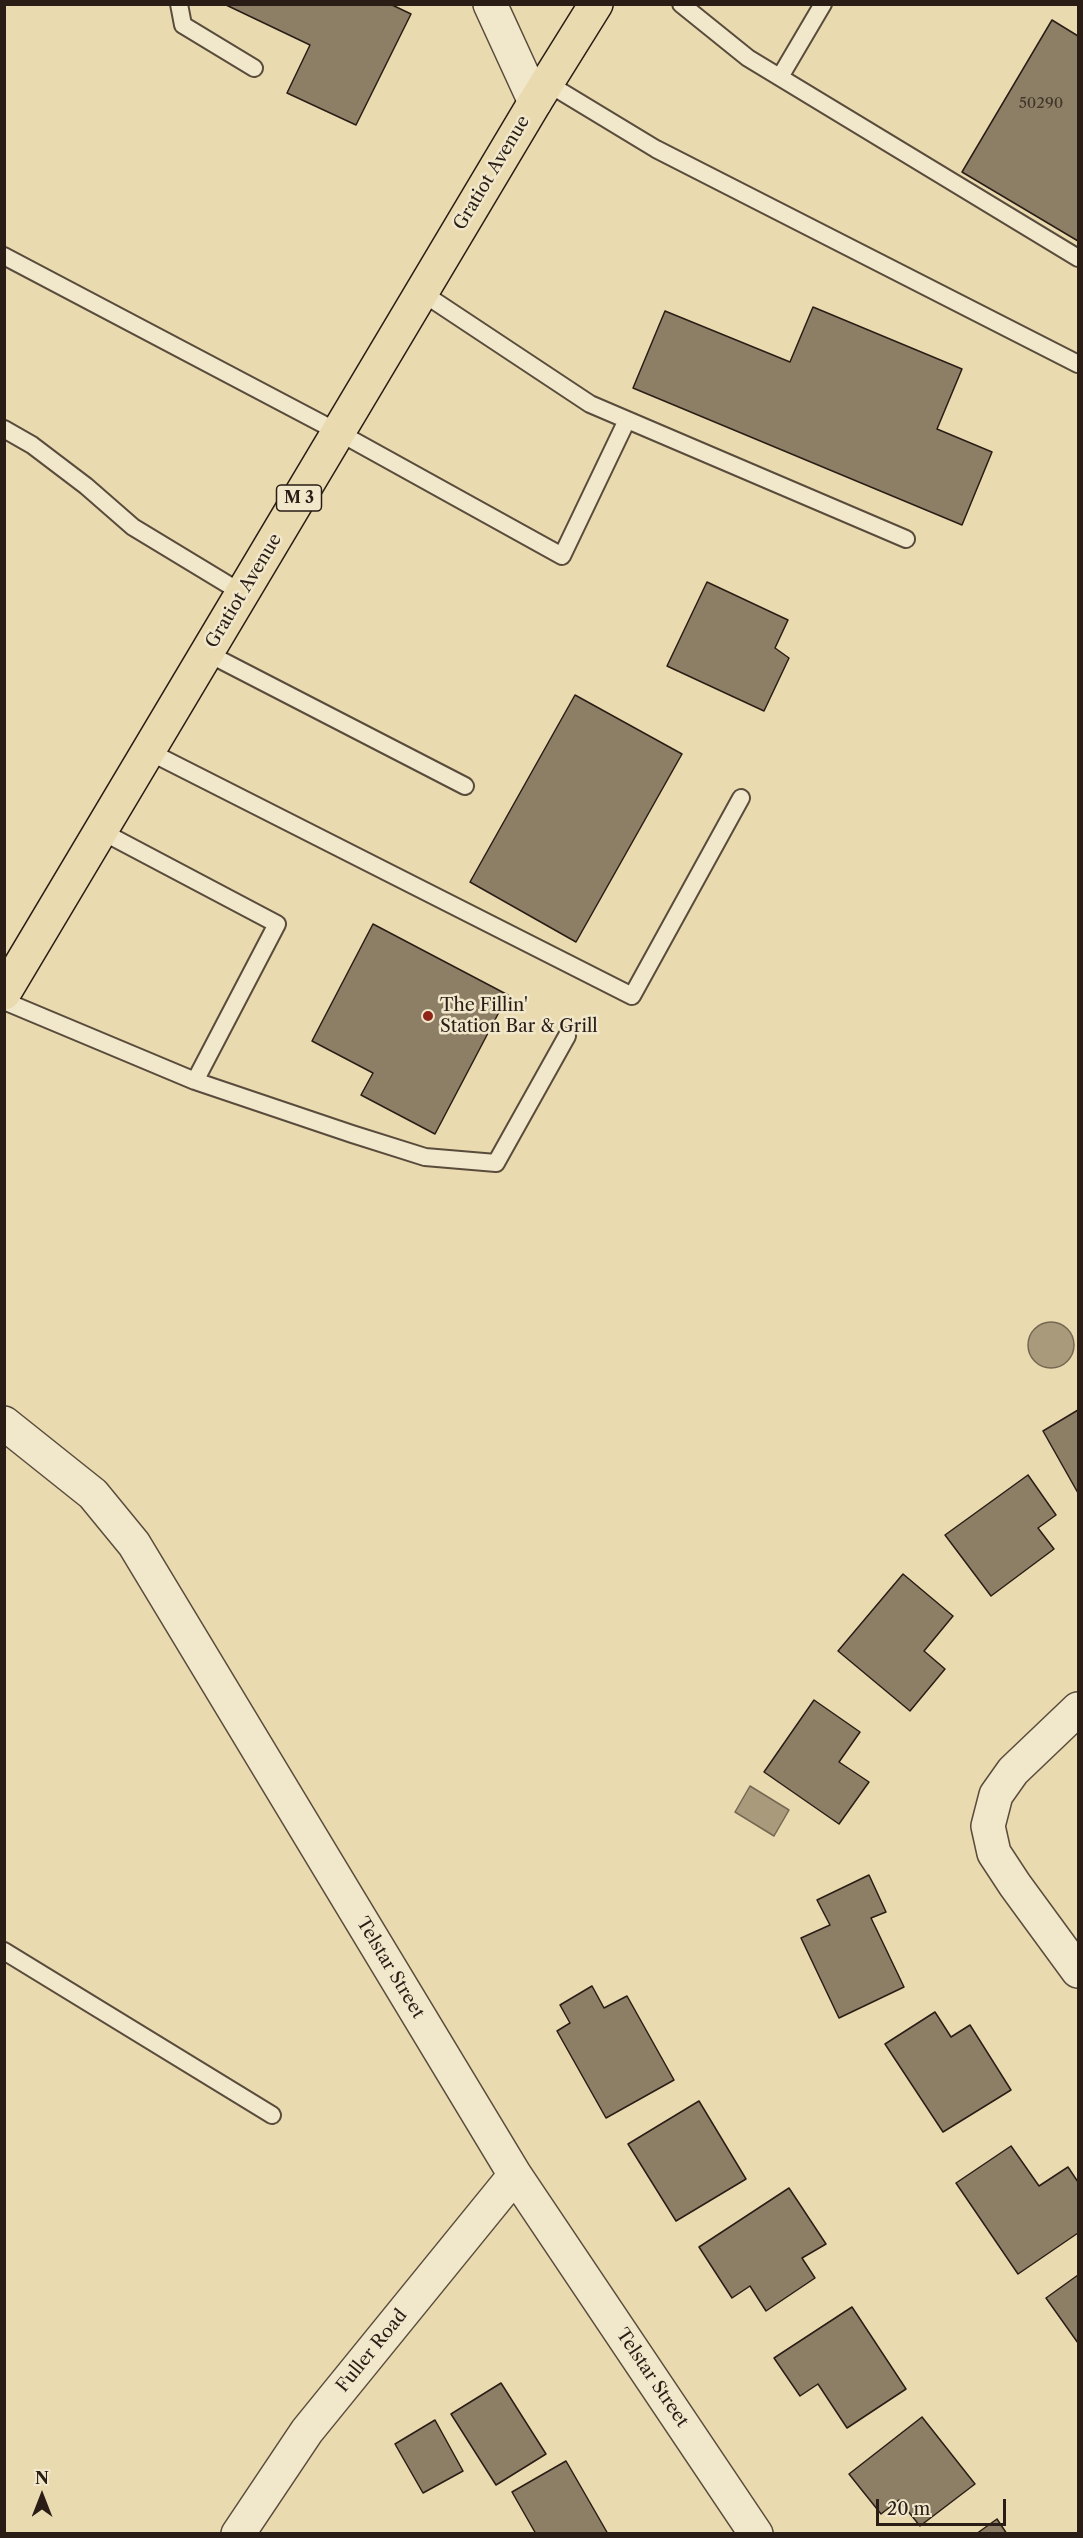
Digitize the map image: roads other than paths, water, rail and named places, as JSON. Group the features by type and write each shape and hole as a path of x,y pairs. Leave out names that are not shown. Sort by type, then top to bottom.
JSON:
{"main road":[{"name":"Gratiot Avenue","path":"4,993 421,292 596,4"}],"street":[{"path":"490,4 541,92"},
{"name":"Telstar Street","path":"4,1423 93,1494 134,1544 515,2175 756,2534"},
{"path":"1078,1709 1012,1771 996,1795 988,1826 994,1853 1078,1971"},
{"name":"Fuller Road","path":"238,2534 307,2431 515,2175"}],"lane":[{"path":"180,4 183,25 254,68"},
{"path":"681,4 747,58 1078,258"},
{"path":"780,77 823,4"},
{"path":"541,92 1078,364"},
{"path":"4,256 338,432 562,556 627,420"},
{"path":"421,292 590,404 906,539"},
{"path":"4,429 68,472 133,527 242,593"},
{"path":"207,653 465,786"},
{"path":"148,751 632,996 741,798"},
{"path":"100,831 276,924 195,1081"},
{"path":"4,1001 195,1081 425,1157 496,1164 567,1036"},
{"path":"4,1951 272,2115"}],"place":[{"name":"The Fillin' Station Bar & Grill","path":"428,1016"}]}
